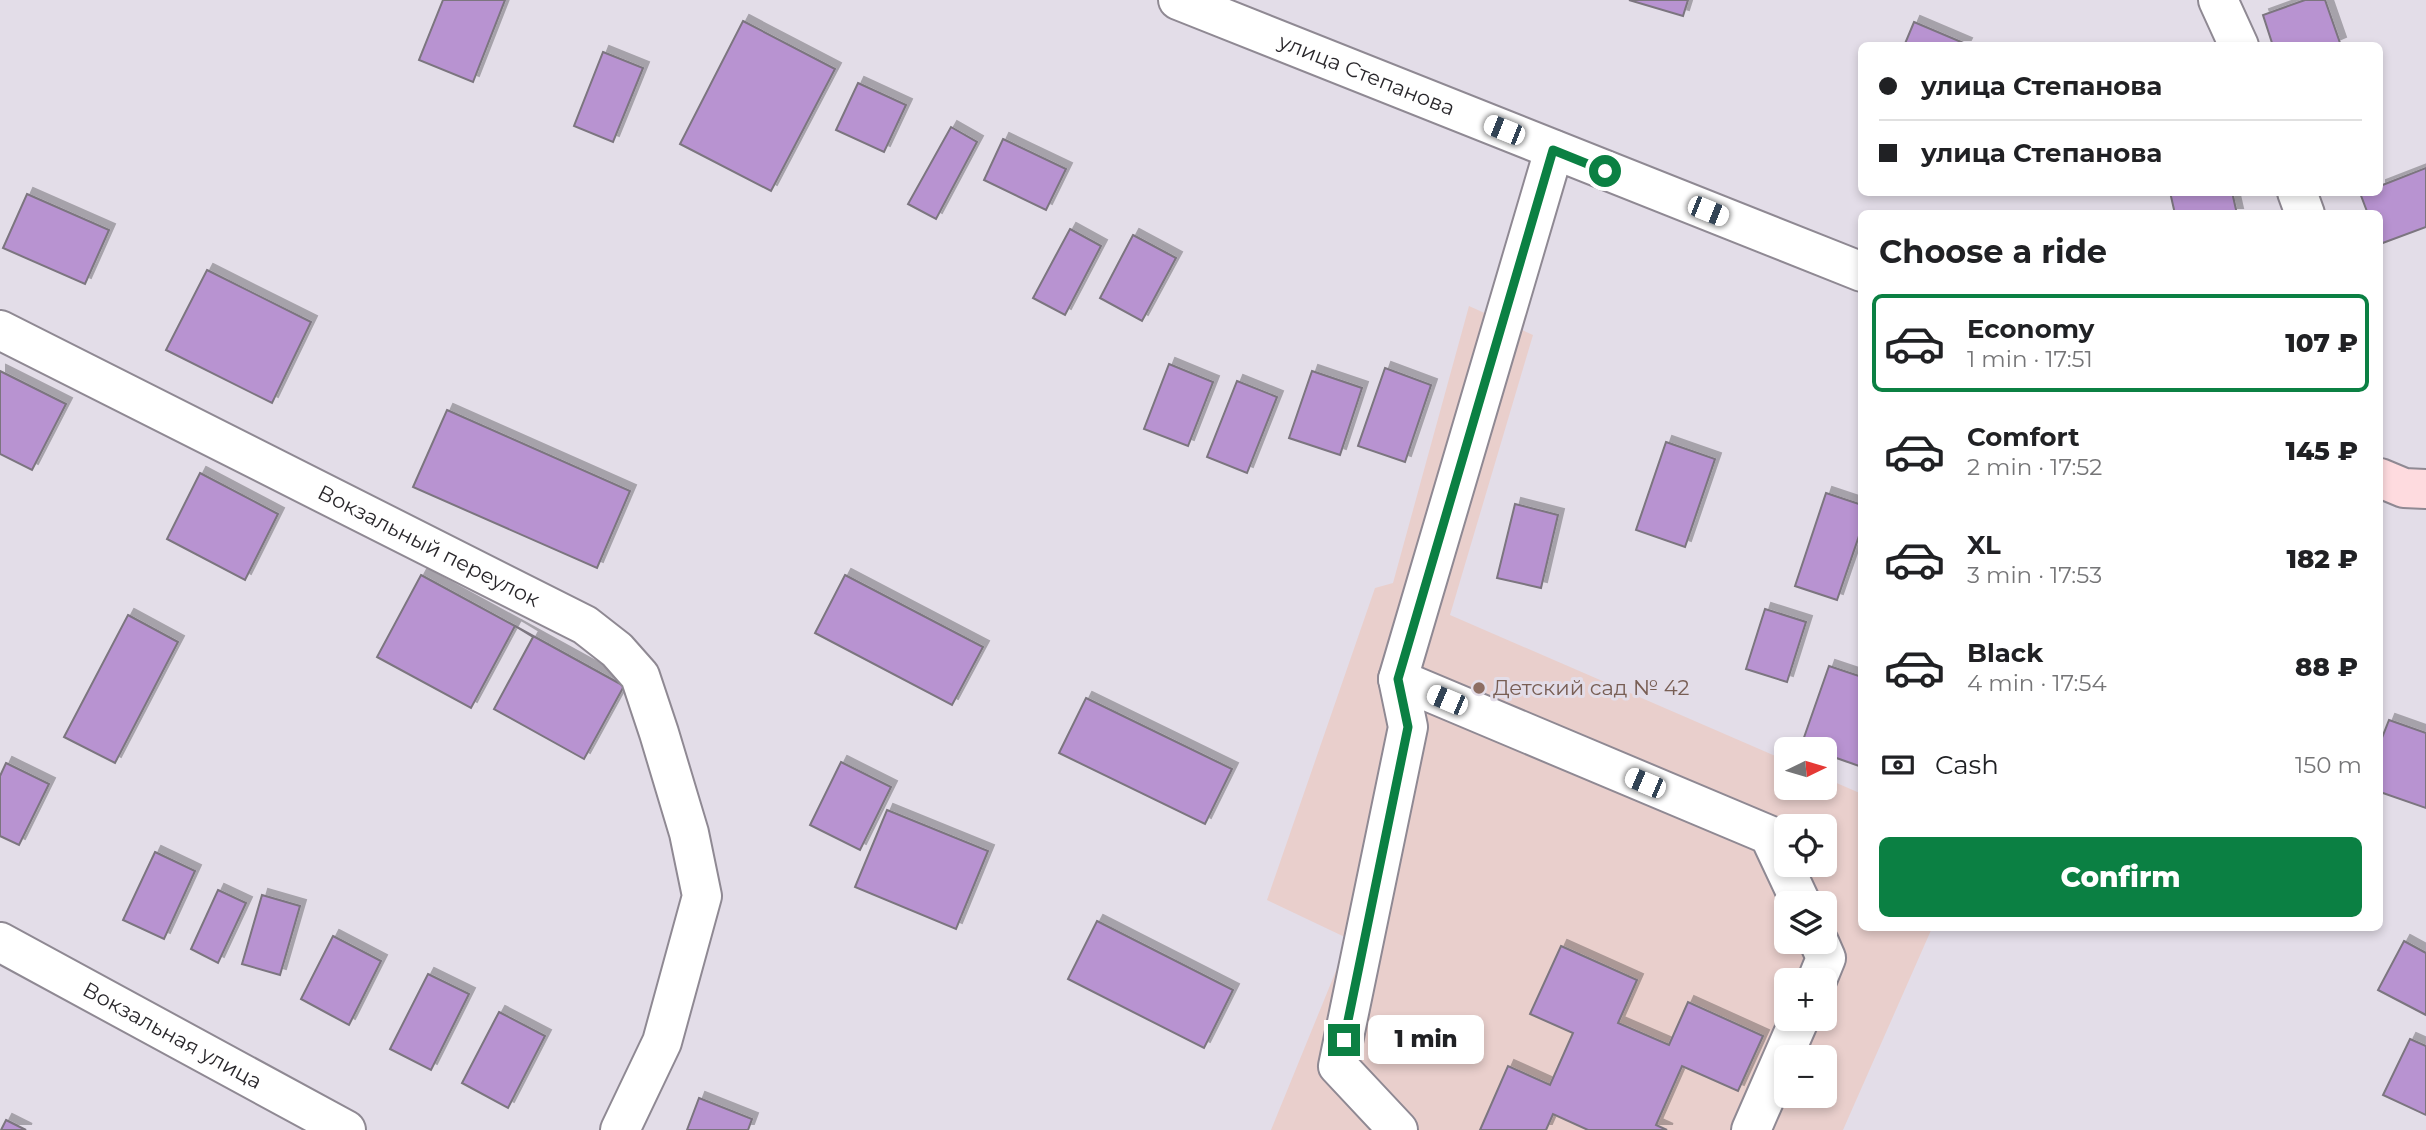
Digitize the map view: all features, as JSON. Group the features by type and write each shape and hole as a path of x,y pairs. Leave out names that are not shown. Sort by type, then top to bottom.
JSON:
{"street":[{"name":"улица Степанова","path":"1178,0 1858,270"},
{"path":"2218,0 2237,42"},
{"path":"1398,1130 1338,1066 1408,727 1398,679 1553,150"},
{"name":"Вокзальный переулок","path":"0,330 585,625 617,650 639,676 690,834 702,896 662,1042 620,1130"},
{"path":"1398,679 1769,835 1795,891"},
{"name":"Вокзальная улица","path":"0,942 346,1130"},
{"path":"1751,1130 1794,1031"}],"shaded area":[{"name":"Детский сад № 42","path":"1469,306 1533,335 1450,615 1774,755 1774,800 1838,800 1838,784 1858,792 1858,931 1931,931 1843,1130 1271,1130 1349,939 1267,900 1375,588 1393,583"}],"building":[{"path":"443,0 505,0 473,82 419,60"},
{"path":"1629,0 1688,0 1683,16"},
{"path":"2305,0 2325,0 2340,42 2272,42 2263,15"},
{"path":"743,21 835,69 771,191 680,144"},
{"path":"1914,22 1961,42 1906,42"},
{"path":"603,52 643,68 613,142 574,126"},
{"path":"858,83 906,105 884,152 836,130"},
{"path":"951,127 977,142 936,219 908,204"},
{"path":"1003,139 1066,169 1046,210 984,180"},
{"path":"2426,168 2426,227 2383,243 2383,210 2366,210 2361,196 2383,196 2383,185"},
{"path":"27,194 109,230 85,284 3,248"},
{"path":"2171,196 2233,196 2236,210 2174,210"},
{"path":"1070,229 1101,246 1065,315 1033,298"},
{"path":"1133,235 1176,258 1142,321 1100,298"},
{"path":"207,270 311,322 272,403 166,350"},
{"path":"1169,364 1213,382 1188,446 1144,429"},
{"path":"1385,368 1431,385 1405,462 1358,446"},
{"path":"0,371 66,404 32,470 0,454"},
{"path":"1312,371 1362,388 1340,455 1289,438"},
{"path":"1237,381 1277,397 1247,473 1207,457"},
{"path":"447,410 630,491 597,568 413,487"},
{"path":"1666,442 1715,459 1685,547 1636,530"},
{"path":"200,473 278,514 245,580 167,539"},
{"path":"1826,493 1858,504 1858,539 1837,600 1795,586"},
{"path":"1515,504 1558,515 1541,588 1497,578"},
{"path":"421,575 515,626 471,708 377,657"},
{"path":"845,575 983,647 952,705 815,633"},
{"path":"1765,609 1806,622 1787,682 1746,669"},
{"path":"128,615 178,642 115,763 64,737"},
{"path":"515,626 624,686 584,759 494,709 533,637"},
{"path":"1829,666 1858,676 1858,766 1838,759 1838,737 1804,737"},
{"path":"1086,698 1232,769 1205,824 1059,753"},
{"path":"2389,720 2426,733 2426,808 2383,793 2383,735"},
{"path":"841,762 891,787 860,850 810,825"},
{"path":"6,763 49,784 19,845 0,836 0,776"},
{"path":"887,810 988,851 956,929 855,887"},
{"path":"155,852 195,871 164,939 123,920"},
{"path":"218,890 246,903 218,963 191,949"},
{"path":"262,895 300,906 280,975 242,964"},
{"path":"1097,921 1233,990 1204,1048 1068,979"},
{"path":"333,936 381,961 349,1025 301,999"},
{"path":"2404,941 2426,953 2426,1015 2378,990"},
{"path":"1561,946 1637,980 1618,1023 1669,1045 1688,1002 1763,1036 1738,1091 1682,1066 1656,1125 1667,1130 1588,1130 1553,1114 1546,1130 1480,1130 1508,1066 1550,1085 1573,1033 1530,1014"},
{"path":"428,974 469,994 431,1070 390,1049"},
{"path":"499,1012 545,1036 508,1108 462,1083"},
{"path":"2410,1039 2426,1046 2426,1115 2383,1095"},
{"path":"699,1098 752,1119 748,1130 687,1130"},
{"path":"6,1120 26,1130 1,1130"}],"place":[{"name":"Детский сад № 42","path":"1479,688"}],"route":[{"path":"1344,1040 1408,727 1398,679 1553,150 1605,171"}]}
